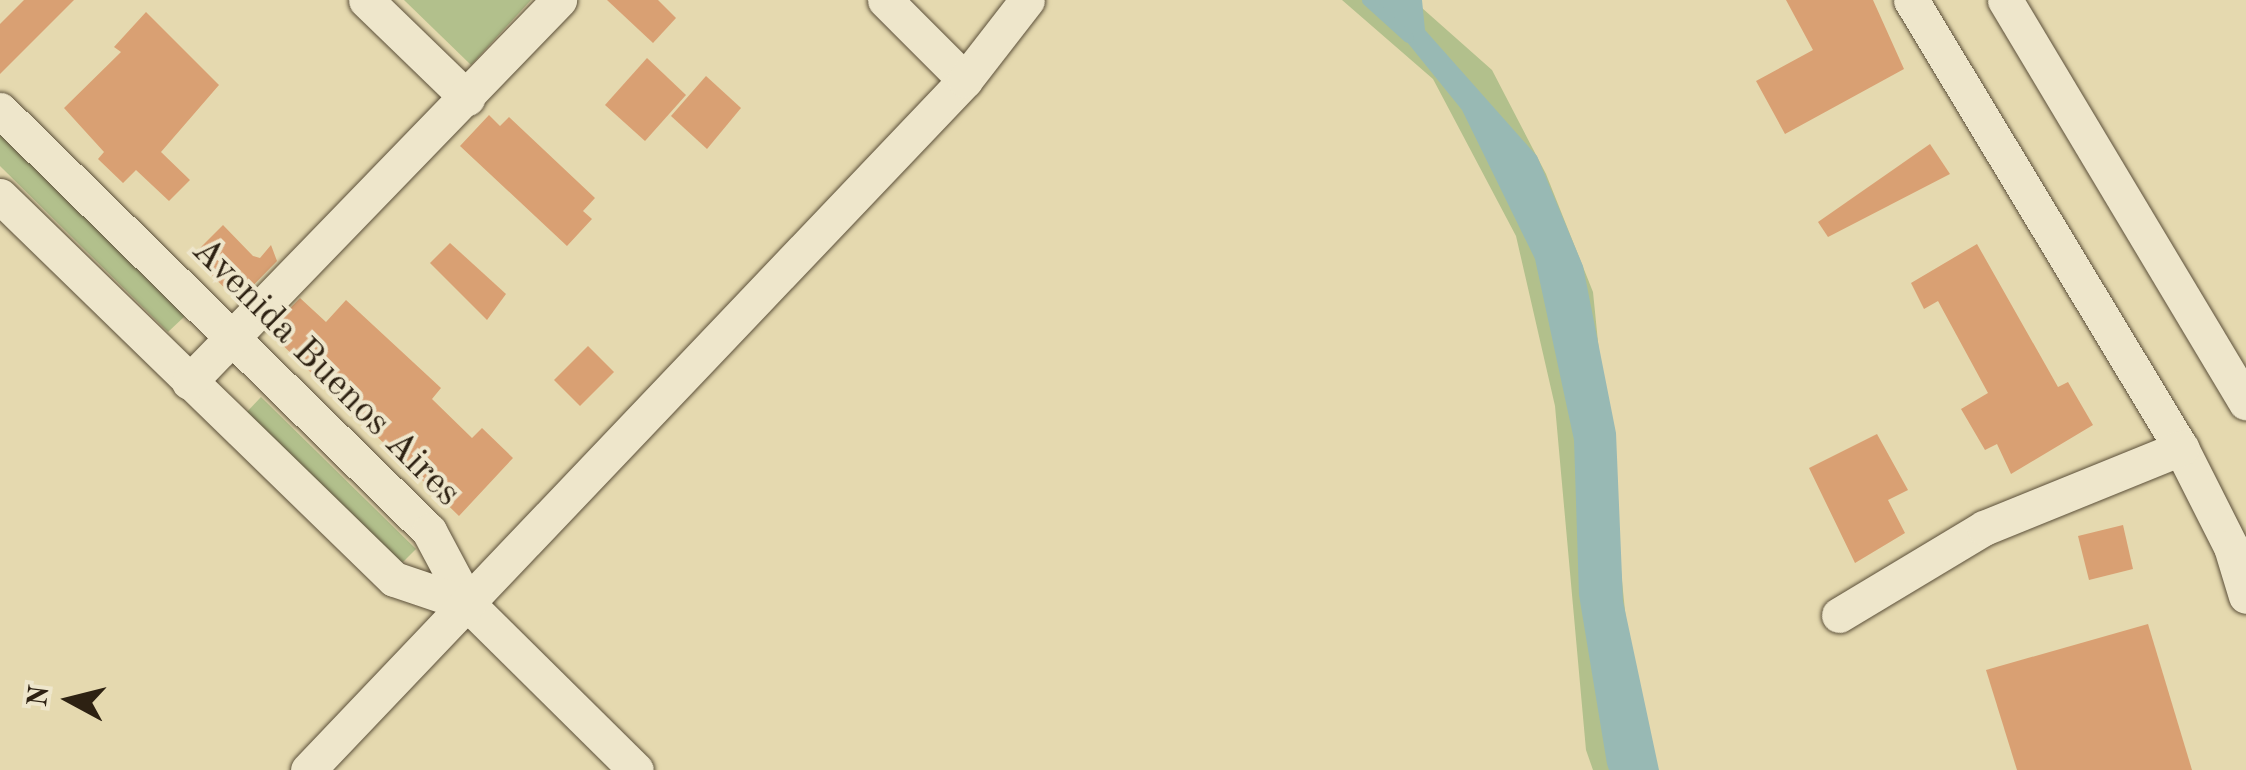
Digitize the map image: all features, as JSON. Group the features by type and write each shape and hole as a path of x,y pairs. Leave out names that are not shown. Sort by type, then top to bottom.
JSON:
{"street":[{"path":"366,0 467,98"},
{"path":"189,382 559,0"},
{"path":"885,0 965,80"},
{"path":"308,770 965,80 1027,0"},
{"path":"1911,0 2181,448 2239,558 2246,596"},
{"path":"2005,0 2246,402"},
{"name":"Avenida Buenos Aires","path":"0,110 428,531 468,604"},
{"path":"0,196 394,579 468,604 636,770"},
{"path":"1839,615 1984,528 2181,448"}],"green space":[{"path":"404,0 531,0 471,65"},
{"path":"1342,0 1413,0 1492,70 1546,174 1593,292 1641,770 1593,770 1586,750 1555,406 1516,236 1433,79"},
{"path":"0,133 185,316 168,332 0,166"},
{"path":"261,397 416,549 400,565 246,413"}],"water":[{"path":"1373,0 1422,0 1425,30 1537,156 1583,266 1616,433 1623,601 1659,770 1609,770 1607,764 1579,595 1574,440 1535,259 1462,110"}],"building":[{"path":"24,0 74,0 0,74 0,24"},
{"path":"607,0 658,0 676,18 653,43"},
{"path":"1786,0 1873,0 1904,69 1785,134 1756,81 1813,50"},
{"path":"146,12 219,85 161,152 190,180 169,201 136,170 123,183 98,159 104,152 64,108 121,52 114,47"},
{"path":"647,58 686,95 645,141 605,105"},
{"path":"706,76 741,108 707,149 671,116"},
{"path":"489,115 500,126 509,117 595,198 583,211 592,219 567,246 460,146"},
{"path":"1930,144 1950,174 1828,237 1818,222"},
{"path":"223,225 253,256 260,258 271,245 277,261 238,301 192,256"},
{"path":"450,243 506,294 487,320 430,263"},
{"path":"1977,244 2058,387 2068,382 2093,425 2011,474 1997,444 1985,450 1961,409 1988,393 1938,301 1924,309 1911,283"},
{"path":"300,298 326,322 346,300 441,388 432,399 472,438 482,428 513,458 459,516 268,331"},
{"path":"588,346 614,372 580,406 554,380"},
{"path":"1877,434 1908,490 1888,500 1905,533 1855,563 1809,468"},
{"path":"2123,525 2133,569 2089,580 2078,536"},
{"path":"2148,624 2192,770 2017,770 1986,670"}],"waterway":[{"path":"1367,0 1408,37"}]}
